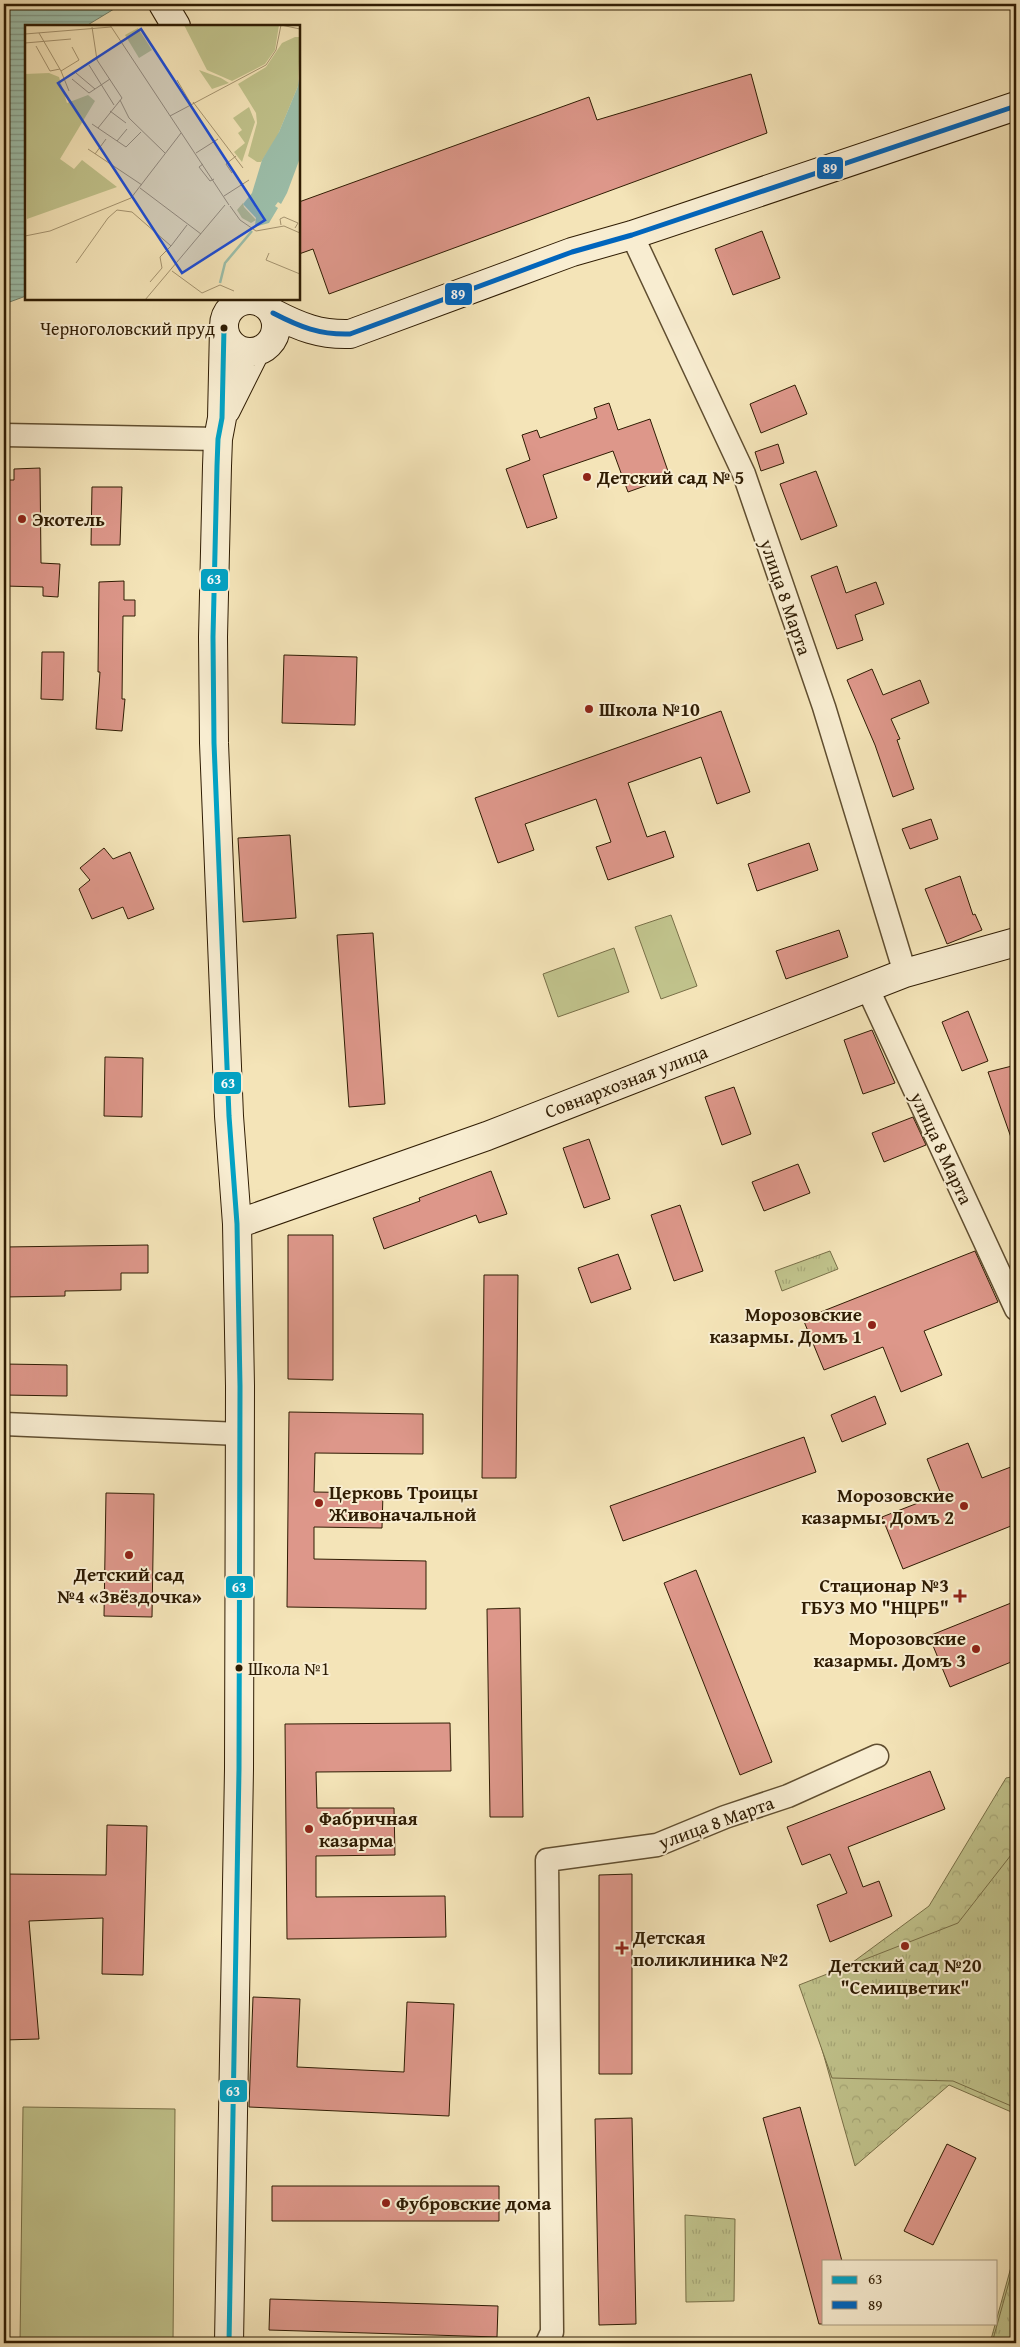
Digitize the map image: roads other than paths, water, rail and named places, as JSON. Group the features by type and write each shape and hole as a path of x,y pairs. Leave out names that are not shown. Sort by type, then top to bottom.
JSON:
{"street":[{"path":"163,4 175,25"},
{"path":"229,2343 238,1866 240,1434 237,1224 229,1116 214,743 213,628 226,315 236,304 252,300 268,306 313,331 330,335 350,334 572,252 632,235 1016,106"},
{"name":"улица 8 Марта","path":"632,235 744,474 824,707 904,973"},
{"path":"220,429 258,350 269,344 276,330 268,306"},
{"path":"226,315 226,337 232,344 247,352 313,331"},
{"path":"4,435 220,429"},
{"name":"Совнархозная улица","path":"237,1224 486,1136 904,973 1016,942"},
{"name":"улица 8 Марта","path":"867,987 1016,1309"},
{"path":"4,1424 240,1434"},
{"name":"улица 8 Марта","path":"547,2343 552,2332 547,1860 657,1845 725,1817 788,1796 877,1756"}],"place":[{"name":"Черноголовский пруд","path":"224,328"},
{"name":"Детский сад № 5","path":"587,477"},
{"name":"Экотель","path":"22,519"},
{"name":"Школа №10","path":"589,709"},
{"name":"Морозовские казармы. Домъ 1","path":"872,1325"},
{"name":"Церковь Троицы Живоначальной","path":"319,1503"},
{"name":"Морозовские казармы. Домъ 2","path":"964,1506"},
{"name":"Детский сад №4 «Звёздочка»","path":"129,1555"},
{"name":"Стационар №3 ГБУЗ МО \"НЦРБ\"","path":"960,1596"},
{"name":"Морозовские казармы. Домъ 3","path":"976,1649"},
{"name":"Школа №1","path":"239,1668"},
{"name":"Фабричная казарма","path":"309,1829"},
{"name":"Детский сад №20 \"Семицветик\"","path":"905,1946"},
{"name":"Детская поликлиника №2","path":"622,1948"},
{"name":"Фубровские дома","path":"386,2203"}]}
